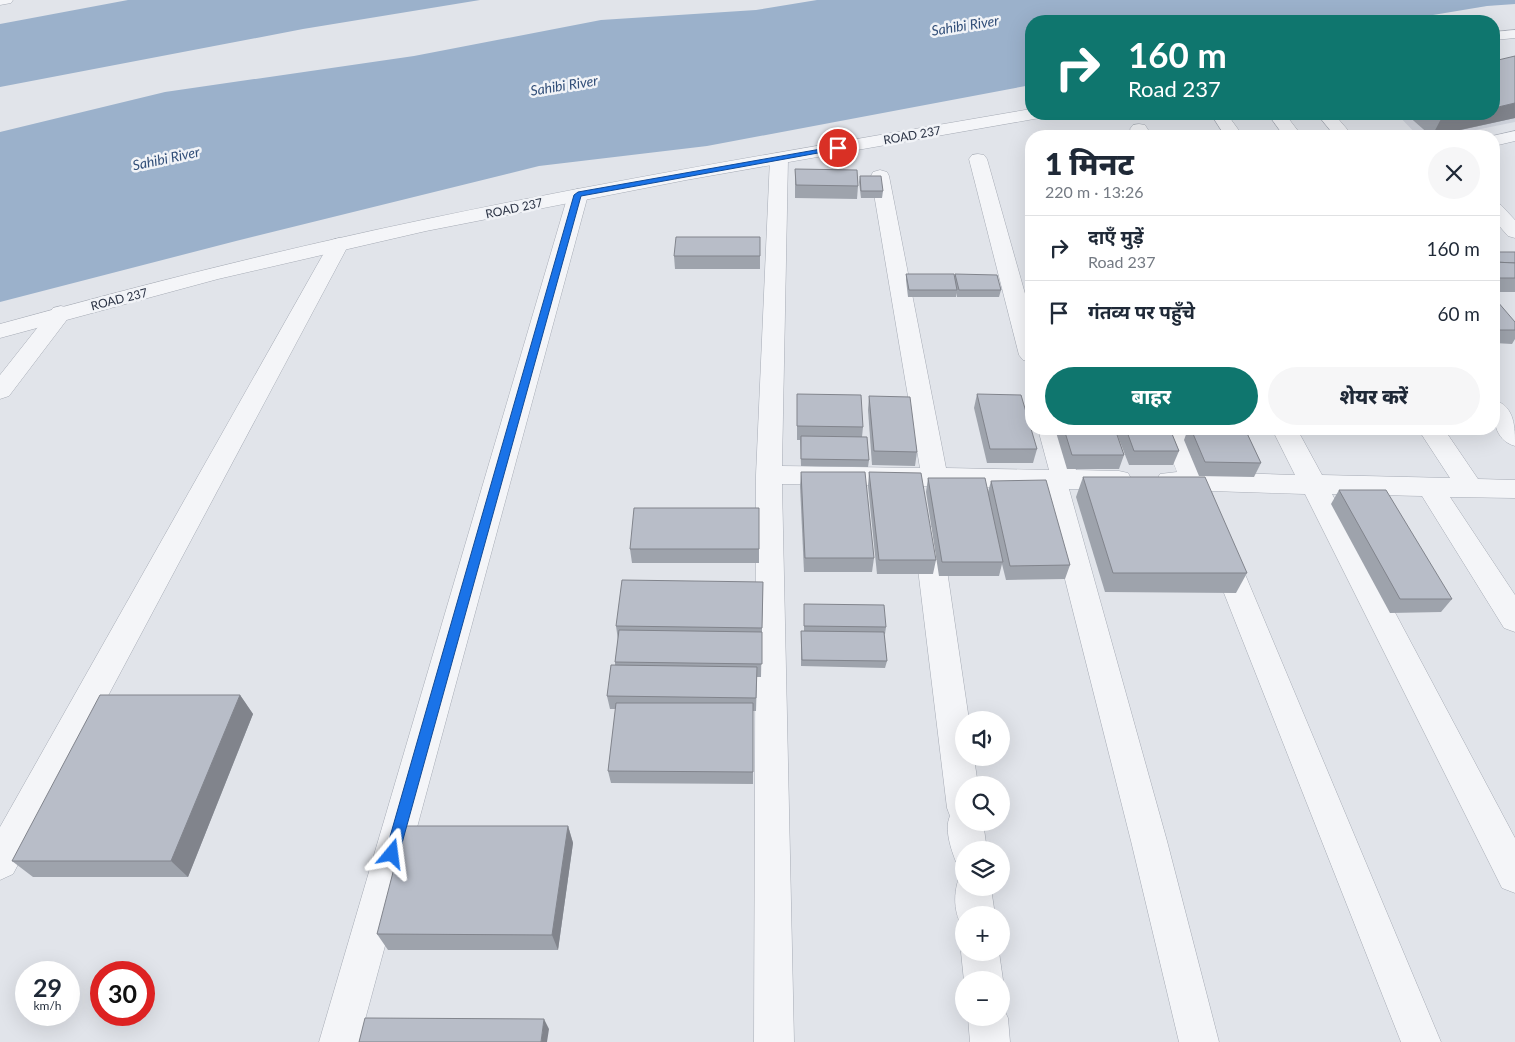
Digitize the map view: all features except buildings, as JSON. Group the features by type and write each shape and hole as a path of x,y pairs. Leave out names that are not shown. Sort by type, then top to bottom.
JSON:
{"street":[{"path":"0,1 6,0"},
{"path":"1500,35 1515,34"},
{"name":"ROAD 237","path":"0,331 61,313 339,244 578,195 1025,116"},
{"path":"1281,120 1288,130"},
{"path":"1330,120 1339,130"},
{"path":"774,1042 769,475 779,158"},
{"path":"978,158 1025,333"},
{"path":"880,176 928,478 961,776"},
{"path":"339,1042 578,195"},
{"path":"1500,216 1515,232"},
{"path":"0,862 339,244"},
{"path":"0,391 61,313"},
{"path":"1500,416 1515,437"},
{"path":"1052,435 1059,479 1199,1042"},
{"path":"1175,435 1422,1042"},
{"path":"1288,435 1515,875"},
{"path":"1435,435 1471,488"},
{"path":"769,475 1194,481 1515,489"},
{"path":"1430,488 1515,620"},
{"path":"989,1026 990,1042"}],"shaded area":[{"path":"1515,70 1515,122 1476,130 1412,130 1403,120 1500,120 1500,101"}],"water":[{"path":"128,0 480,0 303,29 0,87 0,24"},
{"name":"Sahibi River","path":"817,0 1515,0 1515,4 1487,6 1433,15 1025,15 1025,86 707,146 539,166 0,302 0,132 165,92 414,56 601,20 756,10"}],"route":[{"path":"392,854 578,195 838,148"}]}
